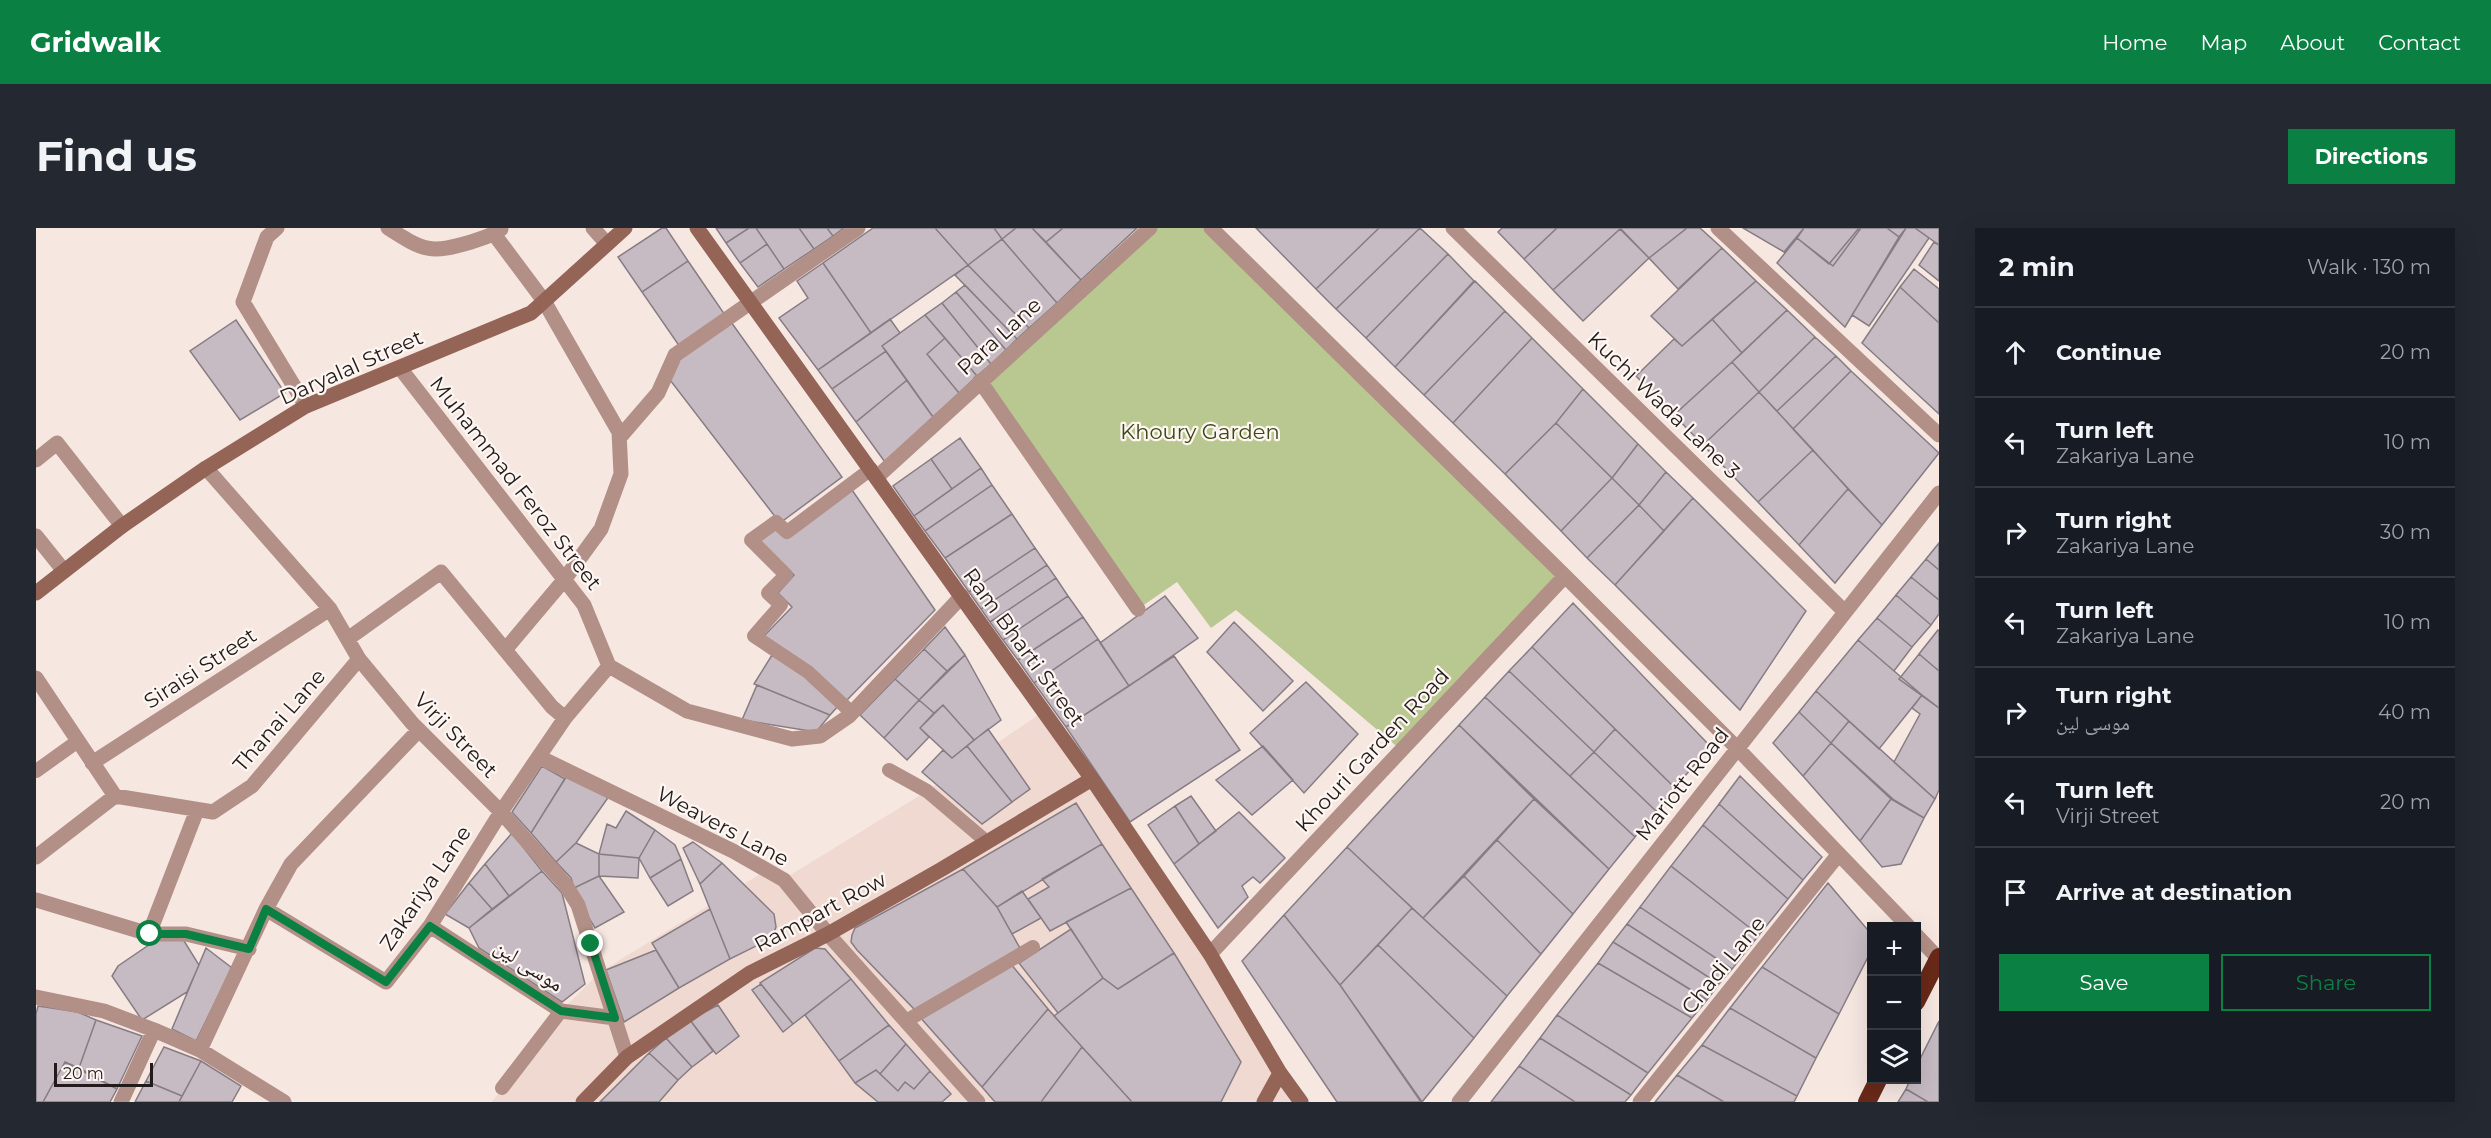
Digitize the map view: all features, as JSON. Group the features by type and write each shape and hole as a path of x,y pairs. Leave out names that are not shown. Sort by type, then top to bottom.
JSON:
{"highway":[{"path":"1921,994 1939,958"},
{"path":"1867,1102 1876,1084"}],"street":[{"path":"388,228 415,245 442,251 498,231 544,302 619,432 621,474 601,529 564,580 505,650"},
{"path":"594,228 607,244"},
{"name":"Daryalal Street","path":"36,593 122,526 206,468 306,406 531,313 625,228"},
{"name":"Ram Bharti Street","path":"697,228 1092,779 1210,954 1280,1073 1301,1102"},
{"path":"620,437 658,393 675,355 858,228"},
{"name":"Para Lane","path":"874,473 1150,228"},
{"path":"1211,228 1737,748 1903,922"},
{"name":"Kuchi Wada Lane 3","path":"1453,228 1845,612"},
{"path":"1718,228 1939,435"},
{"path":"267,231 243,302 306,406"},
{"name":"Muhammad Feroz Street","path":"400,368 584,605 609,666"},
{"path":"980,381 1138,609"},
{"path":"36,460 57,443 122,526"},
{"name":"Virji Street","path":"206,468 330,609 349,638 359,659 419,730 501,812 565,884 578,905 627,1057"},
{"name":"Mariott Road","path":"1459,1102 1939,493"},
{"path":"36,536 64,571"},
{"path":"349,638 441,572 552,706 565,718"},
{"name":"Khouri Garden Road","path":"1210,954 1565,576"},
{"path":"609,666 687,711 792,739 820,736 852,713 962,596"},
{"name":"Siraisi Street","path":"92,763 330,609"},
{"name":"Thanai Lane","path":"115,796 213,812 252,786 359,659"},
{"name":"Zakariya Lane","path":"266,909 386,982 430,926 501,812 565,718 609,666"},
{"path":"36,678 115,796 36,857"},
{"path":"200,1050 266,909 291,864 419,730"},
{"name":"Weavers Lane","path":"539,757 733,851 784,880 970,1099"},
{"name":"Rampart Row","path":"583,1102 627,1057 750,973 828,934 1092,779"},
{"path":"150,934 197,810"},
{"name":"Chadi Lane","path":"1640,1102 1838,855"},
{"path":"36,900 150,934 186,934 249,949"},
{"name":"موسی لین","path":"430,926 561,1011 615,1018"},
{"path":"1921,939 1939,958"},
{"path":"36,997 104,1011 154,1030 200,1050 284,1102"},
{"path":"121,1102 154,1030"},
{"path":"1264,1102 1280,1073"}],"lane":[{"path":"852,713 808,672 754,636 781,605 768,593 786,575 751,540 776,522 787,532 874,473"},
{"path":"36,771 78,741"},
{"path":"889,770 927,791 987,842"},
{"path":"906,1021 1033,947"},
{"path":"502,1088 561,1011"}],"shaded area":[{"path":"1044,711 1301,1102 492,1102 561,1011 600,972 767,870 784,879 927,791"}],"green space":[{"name":"Khoury Garden","path":"1150,228 1211,228 1565,576 1401,750 1236,610 1211,628 1177,582 1138,609 980,381"}],"building":[{"path":"662,228 666,228 688,261 642,292 618,257"},
{"path":"716,228 749,228 726,243"},
{"path":"749,228 756,228 767,244 740,263 726,243"},
{"path":"756,228 799,228 814,249 784,269"},
{"path":"799,228 827,228 833,236 814,249"},
{"path":"827,228 844,228 833,236"},
{"path":"873,228 935,228 968,265 871,333 823,263"},
{"path":"935,228 994,228 1002,239 968,265"},
{"path":"994,228 1016,228 1002,239"},
{"path":"1016,228 1032,228 1081,280 1057,303 1002,239"},
{"path":"1032,228 1063,228 1046,242"},
{"path":"1063,228 1137,228 1081,280 1046,242"},
{"path":"1256,228 1379,228 1316,289"},
{"path":"1379,228 1420,228 1336,309 1316,289"},
{"path":"1420,228 1448,254 1366,338 1336,309"},
{"path":"1502,228 1557,228 1524,259 1498,232"},
{"path":"1557,228 1620,229 1553,290 1524,259"},
{"path":"1620,228 1687,228 1649,258"},
{"path":"1687,228 1700,228 1722,248 1678,289 1649,258"},
{"path":"1743,228 1804,228 1784,252"},
{"path":"1804,228 1861,228 1833,266 1797,238"},
{"path":"1859,228 1887,228 1899,237 1845,327 1777,263 1797,238 1829,264"},
{"path":"1887,228 1906,228 1899,237"},
{"path":"1906,228 1915,228 1929,238 1869,326 1852,315"},
{"path":"1915,228 1939,228 1939,245 1929,238"},
{"path":"1620,229 1649,258 1583,321 1553,290"},
{"path":"1002,239 1057,303 1029,328 968,265"},
{"path":"1934,242 1939,245 1939,281 1919,265"},
{"path":"767,244 784,269 758,287 740,263"},
{"path":"1722,248 1756,281 1682,346 1651,316"},
{"path":"1448,254 1474,281 1395,367 1366,338"},
{"path":"688,261 725,315 680,347 642,292"},
{"path":"823,263 871,333 818,370 779,318 808,298 797,281"},
{"path":"968,265 1029,328 1017,339 955,275"},
{"path":"1914,269 1939,289 1939,323 1900,287"},
{"path":"1475,281 1505,311 1424,395 1395,367"},
{"path":"1756,281 1787,310 1742,353 1712,319"},
{"path":"965,285 1017,339 1006,350 956,292"},
{"path":"1900,287 1939,323 1939,414 1862,343"},
{"path":"956,292 1006,350 991,364 942,303"},
{"path":"942,303 991,364 977,376 925,315"},
{"path":"1787,310 1815,337 1759,392 1732,362"},
{"path":"1505,311 1532,338 1453,423 1424,395"},
{"path":"925,315 945,338 927,354 959,393 933,417 882,346"},
{"path":"890,319 900,333 882,346 886,351 832,389 818,370"},
{"path":"1712,319 1742,353 1674,415 1636,376 1674,339 1682,346"},
{"path":"236,320 285,393 240,420 190,351"},
{"path":"731,322 842,477 780,523 670,380 680,358"},
{"path":"1815,337 1836,356 1777,411 1759,392"},
{"path":"945,338 977,376 959,393 927,354"},
{"path":"1532,338 1583,389 1556,423 1505,474 1453,423"},
{"path":"886,351 907,380 856,422 832,389"},
{"path":"1836,356 1851,371 1793,429 1777,411"},
{"path":"1732,362 1759,392 1703,445 1674,415"},
{"path":"1851,371 1939,453 1882,525 1793,429"},
{"path":"907,380 933,417 885,462 856,422"},
{"path":"1583,389 1638,444 1612,478 1556,423"},
{"path":"1759,392 1813,450 1758,502 1703,445"},
{"path":"1556,423 1612,478 1561,531 1505,474"},
{"path":"960,438 981,468 952,489 931,459"},
{"path":"1638,444 1666,472 1639,505 1612,478"},
{"path":"1813,450 1848,489 1799,545 1758,502"},
{"path":"931,459 952,489 914,516 893,486"},
{"path":"981,468 992,485 925,531 914,516"},
{"path":"1666,472 1693,498 1664,531 1639,505"},
{"path":"1612,478 1639,505 1587,558 1561,531"},
{"path":"992,485 1012,514 945,558 925,531"},
{"path":"1848,489 1882,525 1835,583 1799,545"},
{"path":"852,490 935,610 847,700 762,638 792,607 778,593 794,575 758,541 779,525 788,537"},
{"path":"1693,498 1806,611 1740,710 1615,585"},
{"path":"1639,505 1664,531 1615,585 1587,558"},
{"path":"1012,514 1035,548 969,592 945,558"},
{"path":"1939,543 1939,570 1926,559"},
{"path":"1035,548 1047,565 981,609 969,592"},
{"path":"1926,559 1939,570 1939,600 1911,577"},
{"path":"1047,565 1056,578 990,622 981,609"},
{"path":"1911,577 1939,600 1939,614 1931,625 1896,595"},
{"path":"1056,578 1068,596 1003,640 990,622"},
{"path":"1896,595 1931,625 1912,647 1877,618"},
{"path":"1068,596 1083,617 1018,660 1003,640"},
{"path":"1165,596 1198,638 1129,686 1100,643"},
{"path":"1573,603 1710,746 1675,788 1532,647"},
{"path":"1083,617 1098,639 1034,683 1018,660"},
{"path":"1877,618 1912,647 1894,671 1858,640"},
{"path":"1234,622 1293,681 1263,711 1207,652"},
{"path":"945,627 965,655 947,671 924,649"},
{"path":"1939,631 1939,671 1919,654"},
{"path":"1098,639 1129,686 1066,727 1034,683"},
{"path":"1858,640 1922,695 1879,749 1816,691"},
{"path":"1532,647 1615,729 1594,752 1509,671"},
{"path":"924,649 947,671 919,700 895,679"},
{"path":"1919,654 1939,671 1939,708 1899,679"},
{"path":"772,655 809,678 839,705 830,715 754,684"},
{"path":"965,655 1001,720 974,740 943,705 934,713 919,700"},
{"path":"1174,656 1240,750 1130,822 1066,727"},
{"path":"1509,671 1594,752 1570,776 1485,697"},
{"path":"895,679 919,700 884,738 860,715"},
{"path":"1306,682 1358,734 1304,793 1250,733"},
{"path":"757,685 830,715 816,732 742,720"},
{"path":"1816,691 1849,721 1831,743 1799,712"},
{"path":"1922,695 1939,708 1939,790 1935,799 1894,762 1920,714 1912,708"},
{"path":"1485,697 1635,837 1609,869 1459,725"},
{"path":"919,700 934,713 920,728 929,737 907,760 884,738"},
{"path":"943,705 974,740 952,758 920,728"},
{"path":"1799,712 1831,743 1803,776 1773,743"},
{"path":"1849,721 1935,799 1924,818 1894,800 1831,743"},
{"path":"1459,725 1534,799 1423,918 1347,847"},
{"path":"988,729 1030,789 1012,802 967,746"},
{"path":"1615,729 1675,788 1656,811 1594,752"},
{"path":"1831,743 1891,799 1860,841 1803,776"},
{"path":"967,746 1012,802 982,824 922,772 943,750 952,758"},
{"path":"1263,746 1293,780 1252,815 1216,780"},
{"path":"1594,752 1656,811 1635,837 1570,776"},
{"path":"542,766 565,779 531,833 512,812"},
{"path":"569,772 612,792 576,843 556,862 531,833"},
{"path":"1740,776 1822,857 1803,880 1719,804"},
{"path":"1191,796 1216,831 1199,844 1175,806"},
{"path":"1534,799 1609,869 1573,914 1497,840"},
{"path":"1891,799 1924,818 1901,864 1882,867 1860,841"},
{"path":"1076,803 1102,844 997,907 963,869"},
{"path":"1719,804 1803,880 1788,899 1703,825"},
{"path":"1175,806 1199,844 1174,864 1148,825"},
{"path":"626,811 655,830 639,858 599,854 607,824 616,828"},
{"path":"1239,812 1285,858 1260,883 1253,877 1242,886 1248,897 1218,928 1174,864"},
{"path":"1703,825 1788,899 1759,935 1671,866"},
{"path":"655,830 675,845 681,859 650,878 639,858"},
{"path":"512,833 542,871 509,896 485,864"},
{"path":"1497,840 1573,914 1541,954 1464,876"},
{"path":"693,842 722,863 700,884 683,848"},
{"path":"576,843 599,854 599,876 574,888 571,878 556,862"},
{"path":"1102,844 1131,888 1050,931 1028,899 1049,887 1042,879"},
{"path":"1347,847 1412,908 1340,985 1284,915"},
{"path":"599,854 639,858 638,878 599,876"},
{"path":"681,859 693,891 668,906 650,878"},
{"path":"722,863 774,914 776,927 772,938 730,959 700,884"},
{"path":"485,864 509,896 492,909 469,883"},
{"path":"1671,866 1759,935 1732,969 1640,907"},
{"path":"963,869 997,907 1021,950 915,1010 857,950 851,942 852,935 855,928"},
{"path":"542,871 562,893 585,984 562,1002 479,948 469,928"},
{"path":"599,876 624,912 595,928 578,900 574,888"},
{"path":"1464,876 1541,954 1507,996 1423,918"},
{"path":"469,883 492,909 469,928 445,914"},
{"path":"1828,883 1867,929 1867,959 1839,1014 1762,967"},
{"path":"1131,888 1174,953 1118,989 1103,978 1066,922"},
{"path":"1022,891 1041,918 1012,934 997,907"},
{"path":"1640,907 1732,969 1719,984 1627,924"},
{"path":"1412,908 1507,996 1474,1038 1378,945"},
{"path":"710,909 730,959 679,988 652,943"},
{"path":"1284,915 1340,985 1421,1102 1337,1102 1242,961"},
{"path":"1627,924 1719,984 1707,1000 1613,942"},
{"path":"1071,929 1103,978 1058,1013 1019,963"},
{"path":"165,934 181,936 199,965 187,992 142,1020 112,976 118,966"},
{"path":"1613,942 1707,1000 1692,1018 1598,963"},
{"path":"1378,945 1474,1038 1422,1102 1340,985"},
{"path":"206,948 232,968 196,1041 172,1029"},
{"path":"815,948 825,949 851,979 793,1024 760,983"},
{"path":"656,950 679,988 624,1022 606,970"},
{"path":"1174,953 1241,1062 1221,1102 1132,1102 1054,1016 1103,978 1118,989"},
{"path":"1010,963 1048,1009 982,1087 919,1016"},
{"path":"1598,963 1692,1018 1648,1073 1557,1015"},
{"path":"1762,967 1839,1014 1816,1058 1730,1008"},
{"path":"851,979 889,1025 839,1061 805,1015"},
{"path":"761,984 793,1024 783,1032 752,990"},
{"path":"718,1005 739,1036 716,1054 690,1020"},
{"path":"38,1006 78,1012 96,1020 79,1068 65,1062 43,1102 36,1102 36,1014"},
{"path":"1730,1008 1816,1058 1797,1096 1702,1045"},
{"path":"1048,1009 1082,1047 1041,1102 995,1102 982,1087"},
{"path":"1557,1015 1648,1073 1631,1095 1540,1038"},
{"path":"96,1020 142,1036 117,1089 79,1068"},
{"path":"690,1020 713,1051 692,1067 666,1038"},
{"path":"1939,1021 1939,1102 1928,1102 1906,1089 1908,1084 1921,1084 1921,1057"},
{"path":"889,1025 906,1044 880,1074 876,1070 855,1083 839,1061"},
{"path":"666,1038 692,1067 678,1080 649,1053"},
{"path":"1540,1038 1631,1095 1625,1102 1575,1102 1519,1066"},
{"path":"906,1044 930,1071 914,1089 905,1082 898,1091 880,1074"},
{"path":"1702,1045 1797,1096 1794,1102 1724,1102 1677,1075"},
{"path":"164,1047 201,1061 182,1096 146,1081"},
{"path":"1082,1047 1132,1102 1041,1102"},
{"path":"649,1053 678,1080 659,1102 600,1102"},
{"path":"201,1061 241,1086 232,1102 179,1102"},
{"path":"65,1062 117,1089 110,1102 43,1102"},
{"path":"1519,1066 1575,1102 1491,1102"},
{"path":"876,1070 898,1091 905,1082 914,1089 930,1071 951,1094 942,1102 878,1102 855,1083"},
{"path":"1677,1075 1682,1078 1724,1102 1655,1102"},
{"path":"146,1081 182,1096 179,1102 135,1102"},
{"path":"1906,1089 1928,1102 1898,1102"}],"route":[{"path":"150,934 186,934 249,949 266,909 386,982 430,926 561,1011 615,1018 591,944"}]}
